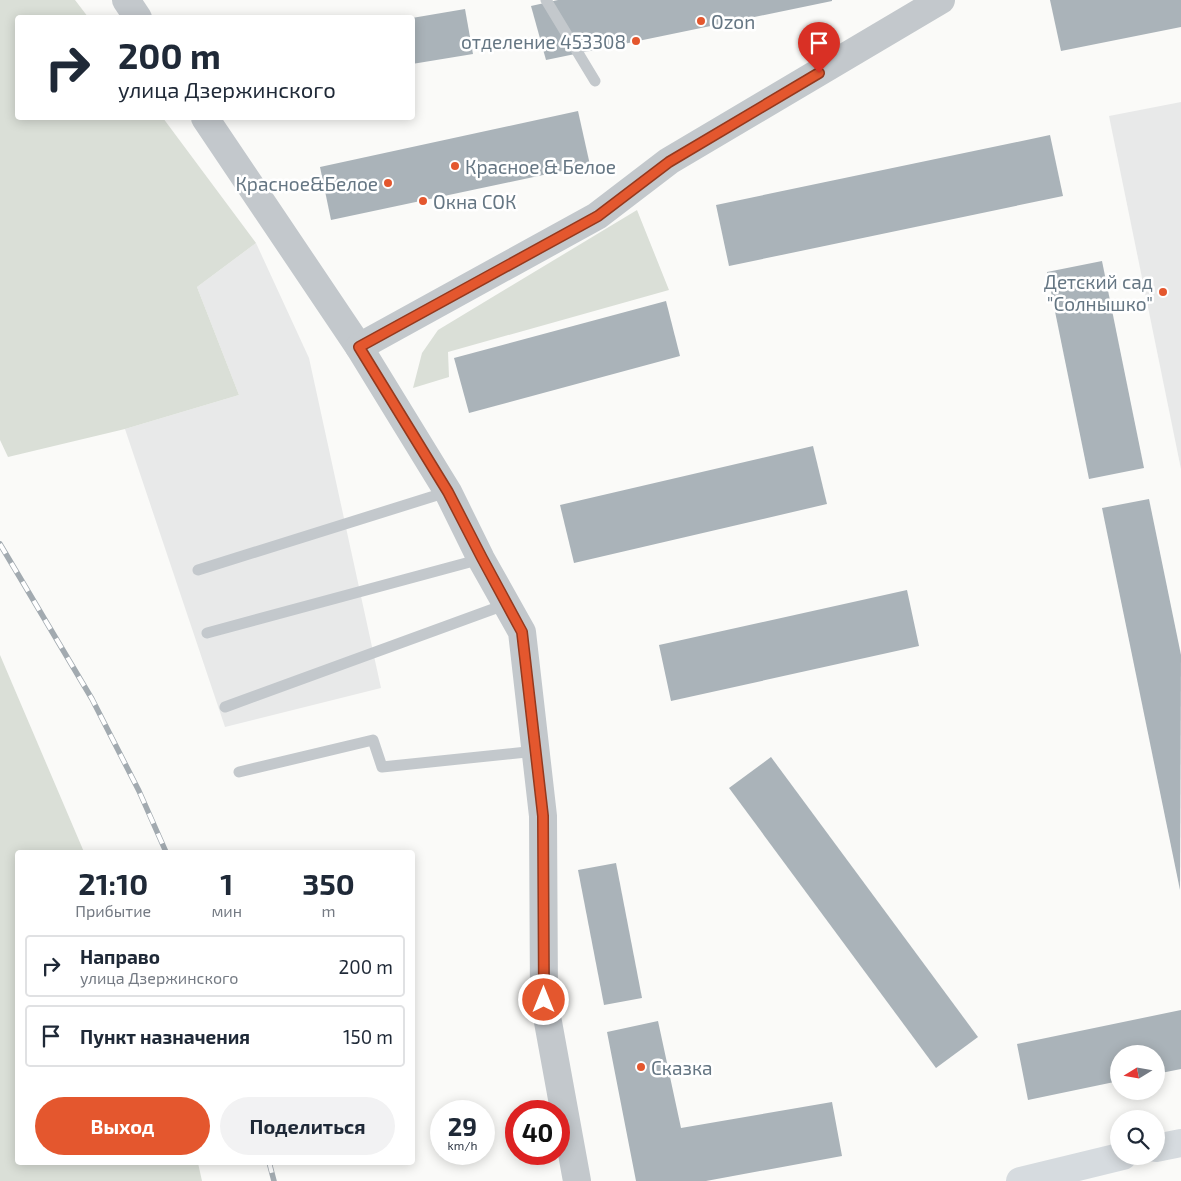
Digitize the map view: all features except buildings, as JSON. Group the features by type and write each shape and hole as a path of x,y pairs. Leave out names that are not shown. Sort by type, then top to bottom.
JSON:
{"main road":[{"path":"1165,1146 1181,1142"},
{"path":"1020,1181 1110,1159"}],"street":[{"path":"126,0 136,15"},
{"path":"359,347 598,216 669,162 941,0"},
{"path":"206,120 359,347 448,492 522,632 543,816 544,1000 577,1181"}],"lane":[{"path":"546,0 595,81"},
{"path":"198,570 448,492"},
{"path":"207,633 482,558"},
{"path":"225,707 507,604"},
{"path":"239,772 373,740 382,767 536,751"}],"shaded area":[{"path":"0,0 75,0 86,15 15,15 15,120 164,120 256,243 197,287 239,395 125,429 8,457 0,440"},
{"name":"Детский сад \"Солнышко\"","path":"1181,102 1181,469 1109,116"},
{"path":"637,210 669,290 448,352 449,377 413,388 422,353 438,330"},
{"path":"256,243 309,358 381,688 225,727 125,429 239,395 197,287"},
{"path":"0,655 83,850 15,850 15,1165 198,1165 202,1181 0,1181"}],"railway":[{"path":"0,544 92,699 139,791 165,850"},
{"path":"270,1165 274,1181"}],"place":[{"name":"Ozon","path":"701,21"},
{"name":"отделение 453308","path":"636,41"},
{"name":"Красное & Белое","path":"455,166"},
{"name":"Красное&Белое","path":"388,183"},
{"name":"Окна СОК","path":"423,201"},
{"name":"Детский сад \"Солнышко\"","path":"1163,292"},
{"name":"Сказка","path":"641,1067"}],"route":[{"path":"544,1000 543,816 522,632 448,492 359,347 598,216 669,162 819,73"}]}
